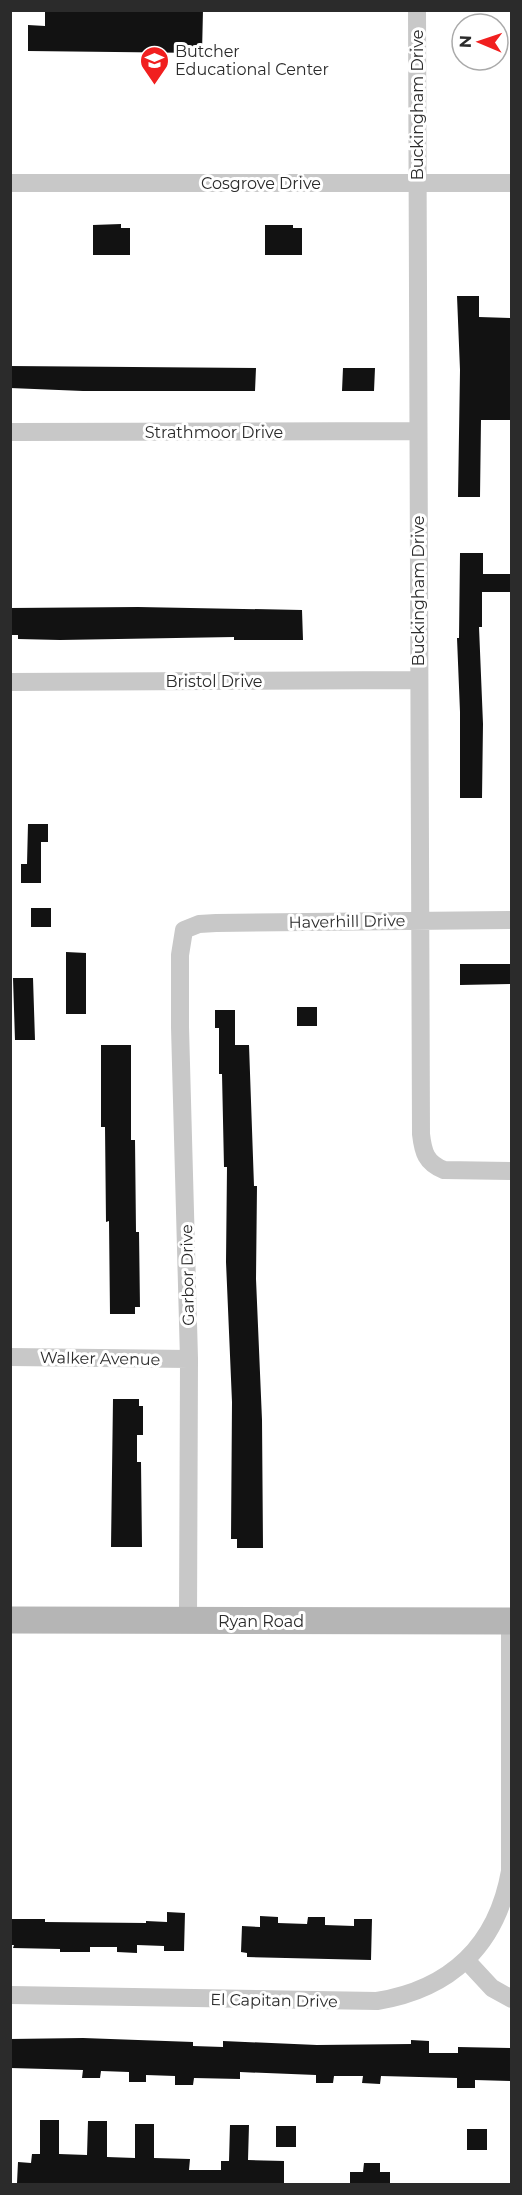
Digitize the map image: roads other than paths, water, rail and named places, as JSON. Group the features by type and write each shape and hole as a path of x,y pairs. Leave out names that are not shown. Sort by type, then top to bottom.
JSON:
{"main road":[{"name":"Ryan Road","path":"10,1620 511,1621"}],"street":[{"name":"Buckingham Drive","path":"417,10 421,1134 423,1155 435,1167 444,1170 512,1171"},
{"name":"Cosgrove Drive","path":"10,183 512,183"},
{"name":"Strathmoor Drive","path":"10,432 418,431"},
{"name":"Bristol Drive","path":"10,682 418,680"},
{"name":"Haverhill Drive","path":"184,930 199,924 512,920"},
{"name":"Garbor Drive","path":"184,930 180,955 180,1027 189,1359 188,1621"},
{"name":"Walker Avenue","path":"10,1357 189,1359"},
{"name":"El Capitan Drive","path":"10,1995 377,2001 406,1996 434,1984 466,1960 482,1942 496,1919 510,1870 511,1621"},
{"path":"466,1960 492,1988 512,1999"}],"place":[{"name":"Butcher Educational Center","path":"154,86"}]}
